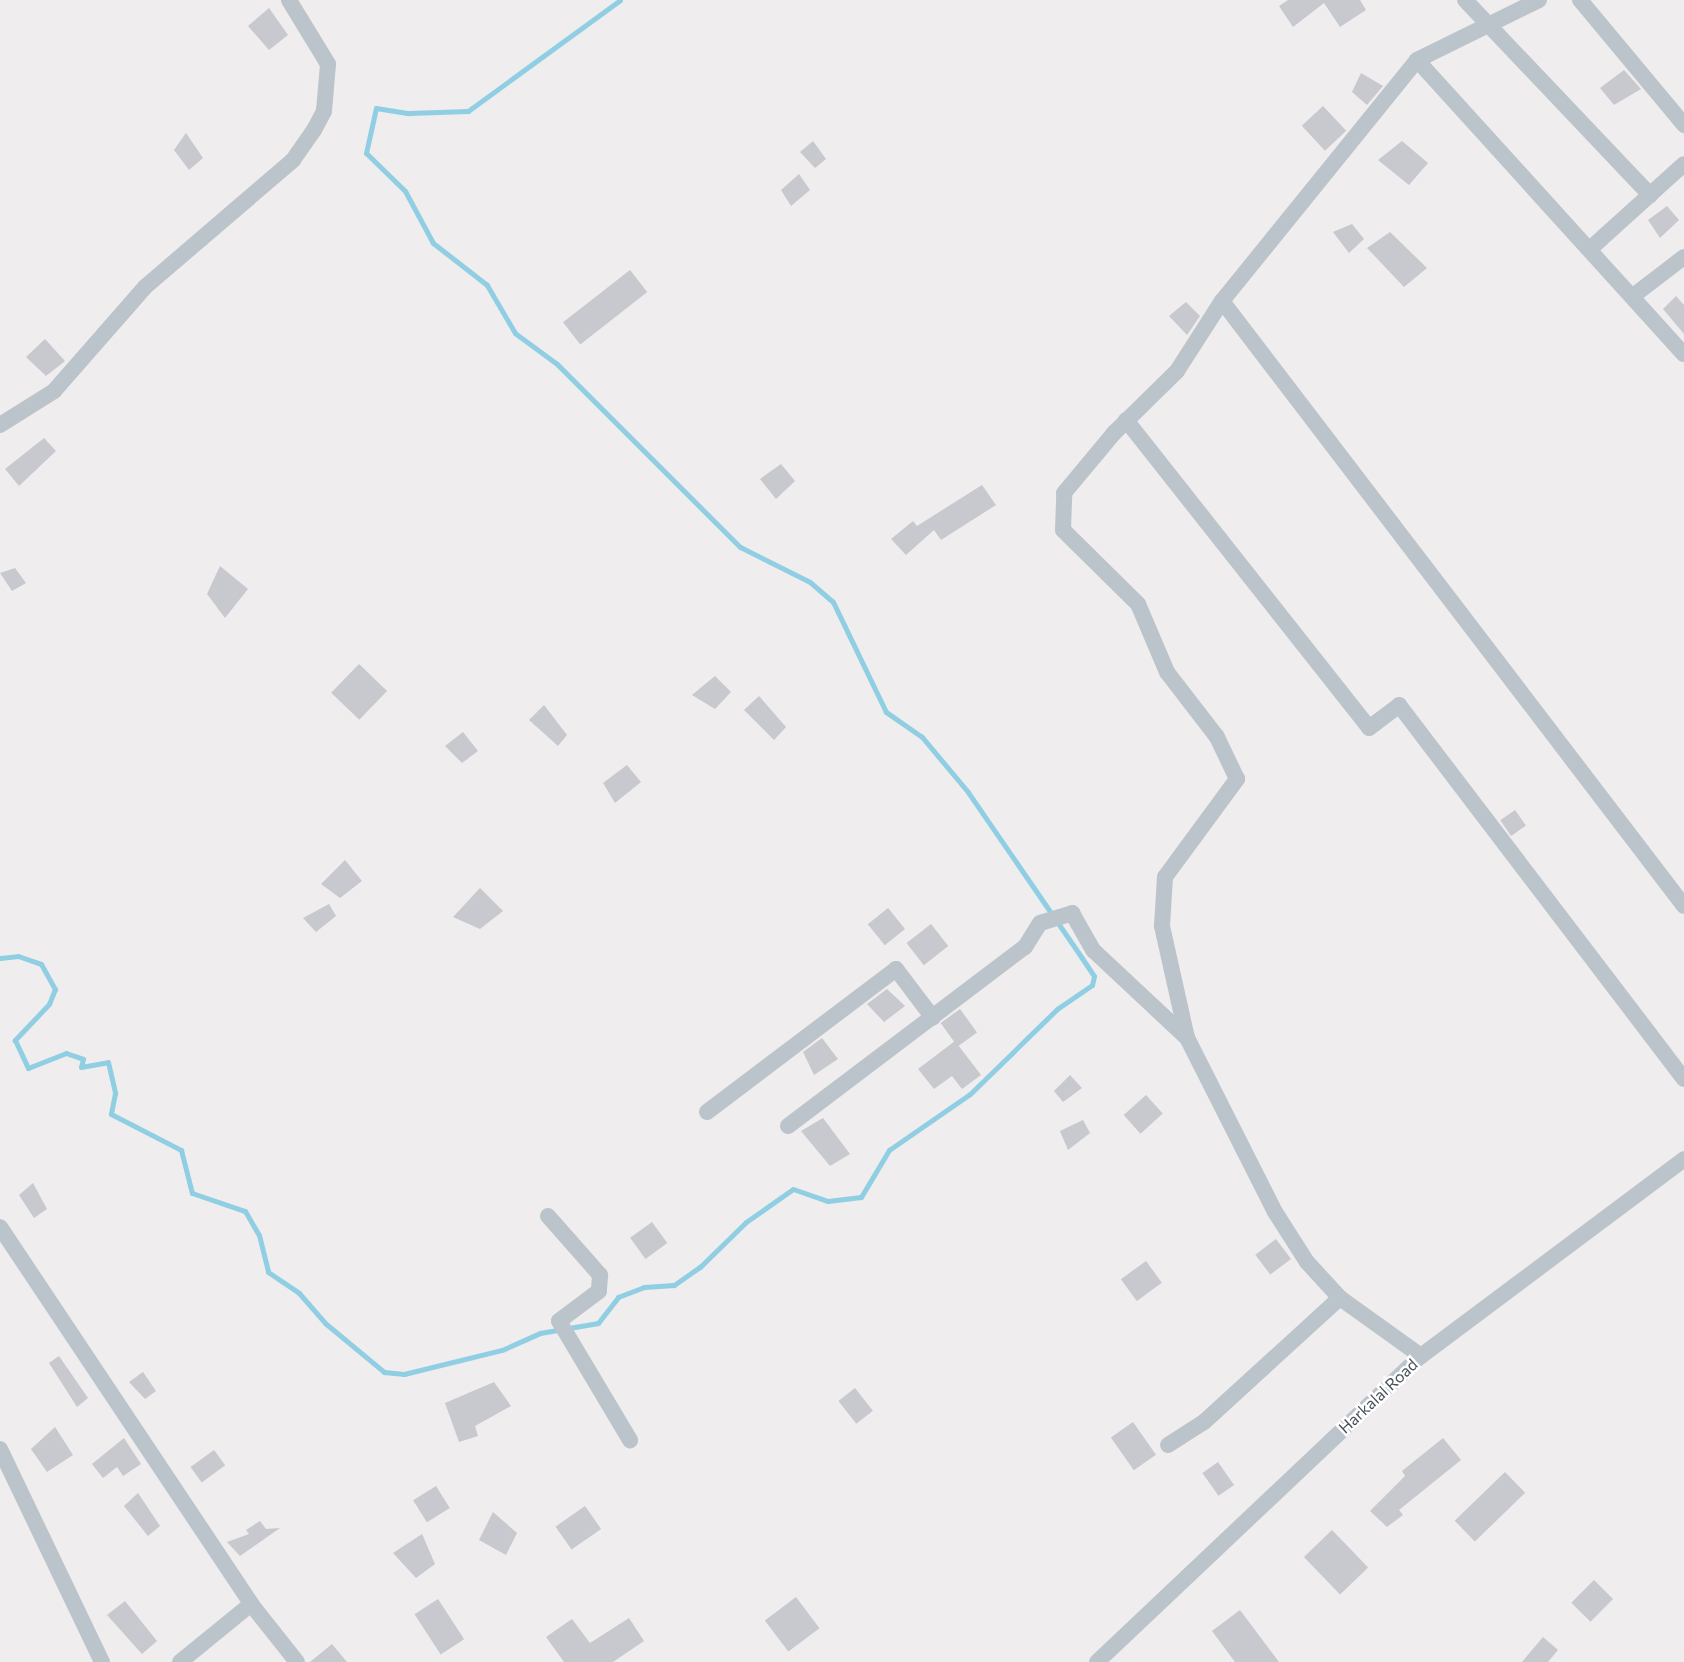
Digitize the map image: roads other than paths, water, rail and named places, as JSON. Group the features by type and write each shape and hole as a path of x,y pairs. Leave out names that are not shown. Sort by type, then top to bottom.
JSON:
{"street":[{"path":"0,425 54,391 145,287 293,160 314,130 324,111 328,64 289,0"},
{"path":"1465,0 1650,195"},
{"path":"1421,1356 1340,1298 1307,1262 1275,1212 1187,1038 1162,926 1165,876 1237,779 1216,737 1167,672 1138,604 1063,530 1064,493 1126,420 1177,371 1222,301 1417,60 1486,24 1539,0"},
{"path":"1580,0 1684,125"},
{"path":"1417,60 1591,248 1684,354"},
{"path":"1591,248 1684,164"},
{"path":"1634,296 1684,257"},
{"path":"1222,301 1684,906"},
{"path":"1126,420 1370,728 1399,705 1684,1079"},
{"path":"788,1126 1025,947 1040,923 1072,913 1093,950 1187,1038"},
{"path":"707,1112 896,969 933,1018"},
{"name":"Harkalal Road","path":"1097,1662 1421,1356 1684,1159"},
{"path":"548,1216 600,1275 599,1291 559,1321 630,1440"},
{"path":"0,1227 251,1604 297,1662"},
{"path":"1168,1445 1204,1422 1340,1298"},
{"path":"0,1449 102,1662"},
{"path":"180,1662 251,1604"}],"waterway":[{"path":"0,958 18,956 41,964 55,989 49,1004 15,1040 28,1068 66,1053 83,1059 81,1067 108,1062 115,1093 111,1114 181,1150 192,1193 245,1211 259,1235 268,1272 299,1293 325,1323 384,1372 404,1374 502,1350 540,1333 598,1323 618,1297 644,1287 674,1285 700,1267 746,1222 793,1189 828,1201 861,1197 889,1150 970,1094 1057,1009 1092,985 1094,976 968,792 922,737 886,712 833,602 810,582 740,547 557,364 515,333 487,285 433,243 405,191 366,153 376,108 409,113 468,111 620,0"}]}
